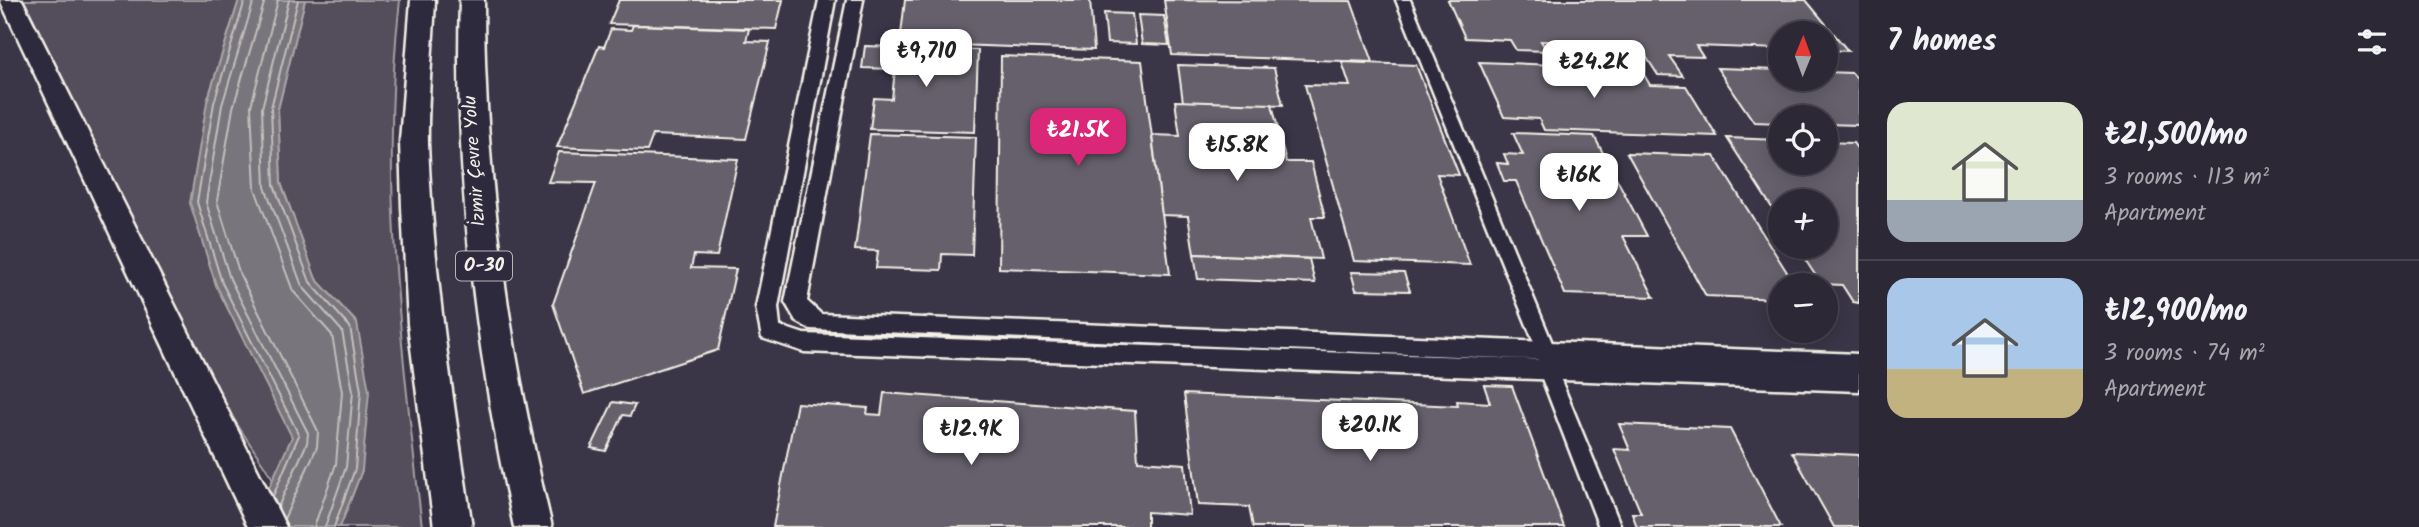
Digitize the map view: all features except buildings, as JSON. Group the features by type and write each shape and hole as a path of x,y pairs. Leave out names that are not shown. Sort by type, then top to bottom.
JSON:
{"highway":[{"path":"10,0 267,527"},
{"path":"423,0 414,141 417,207 425,324 453,527"},
{"name":"İzmir Çevre Yolu","path":"472,0 470,94 481,235 509,426 533,527"}],"street":[{"path":"770,332 767,307 827,0"},
{"path":"855,0 796,302 804,315 818,323 1547,359 1859,381"},
{"path":"1403,0 1547,359 1610,527"},
{"path":"770,332 804,315"},
{"path":"770,332 804,343 1859,363"}],"shaded area":[{"path":"24,0 239,0 207,102 216,285 293,437 273,479 218,395"},
{"path":"305,0 400,0 394,66 392,198 407,396 422,527 340,527 362,470 357,323 316,279 281,183 278,109"}],"water":[{"path":"239,0 305,0 278,109 281,183 316,279 357,323 369,391 362,470 340,527 251,527 292,437 216,285 190,203 207,102"}]}
